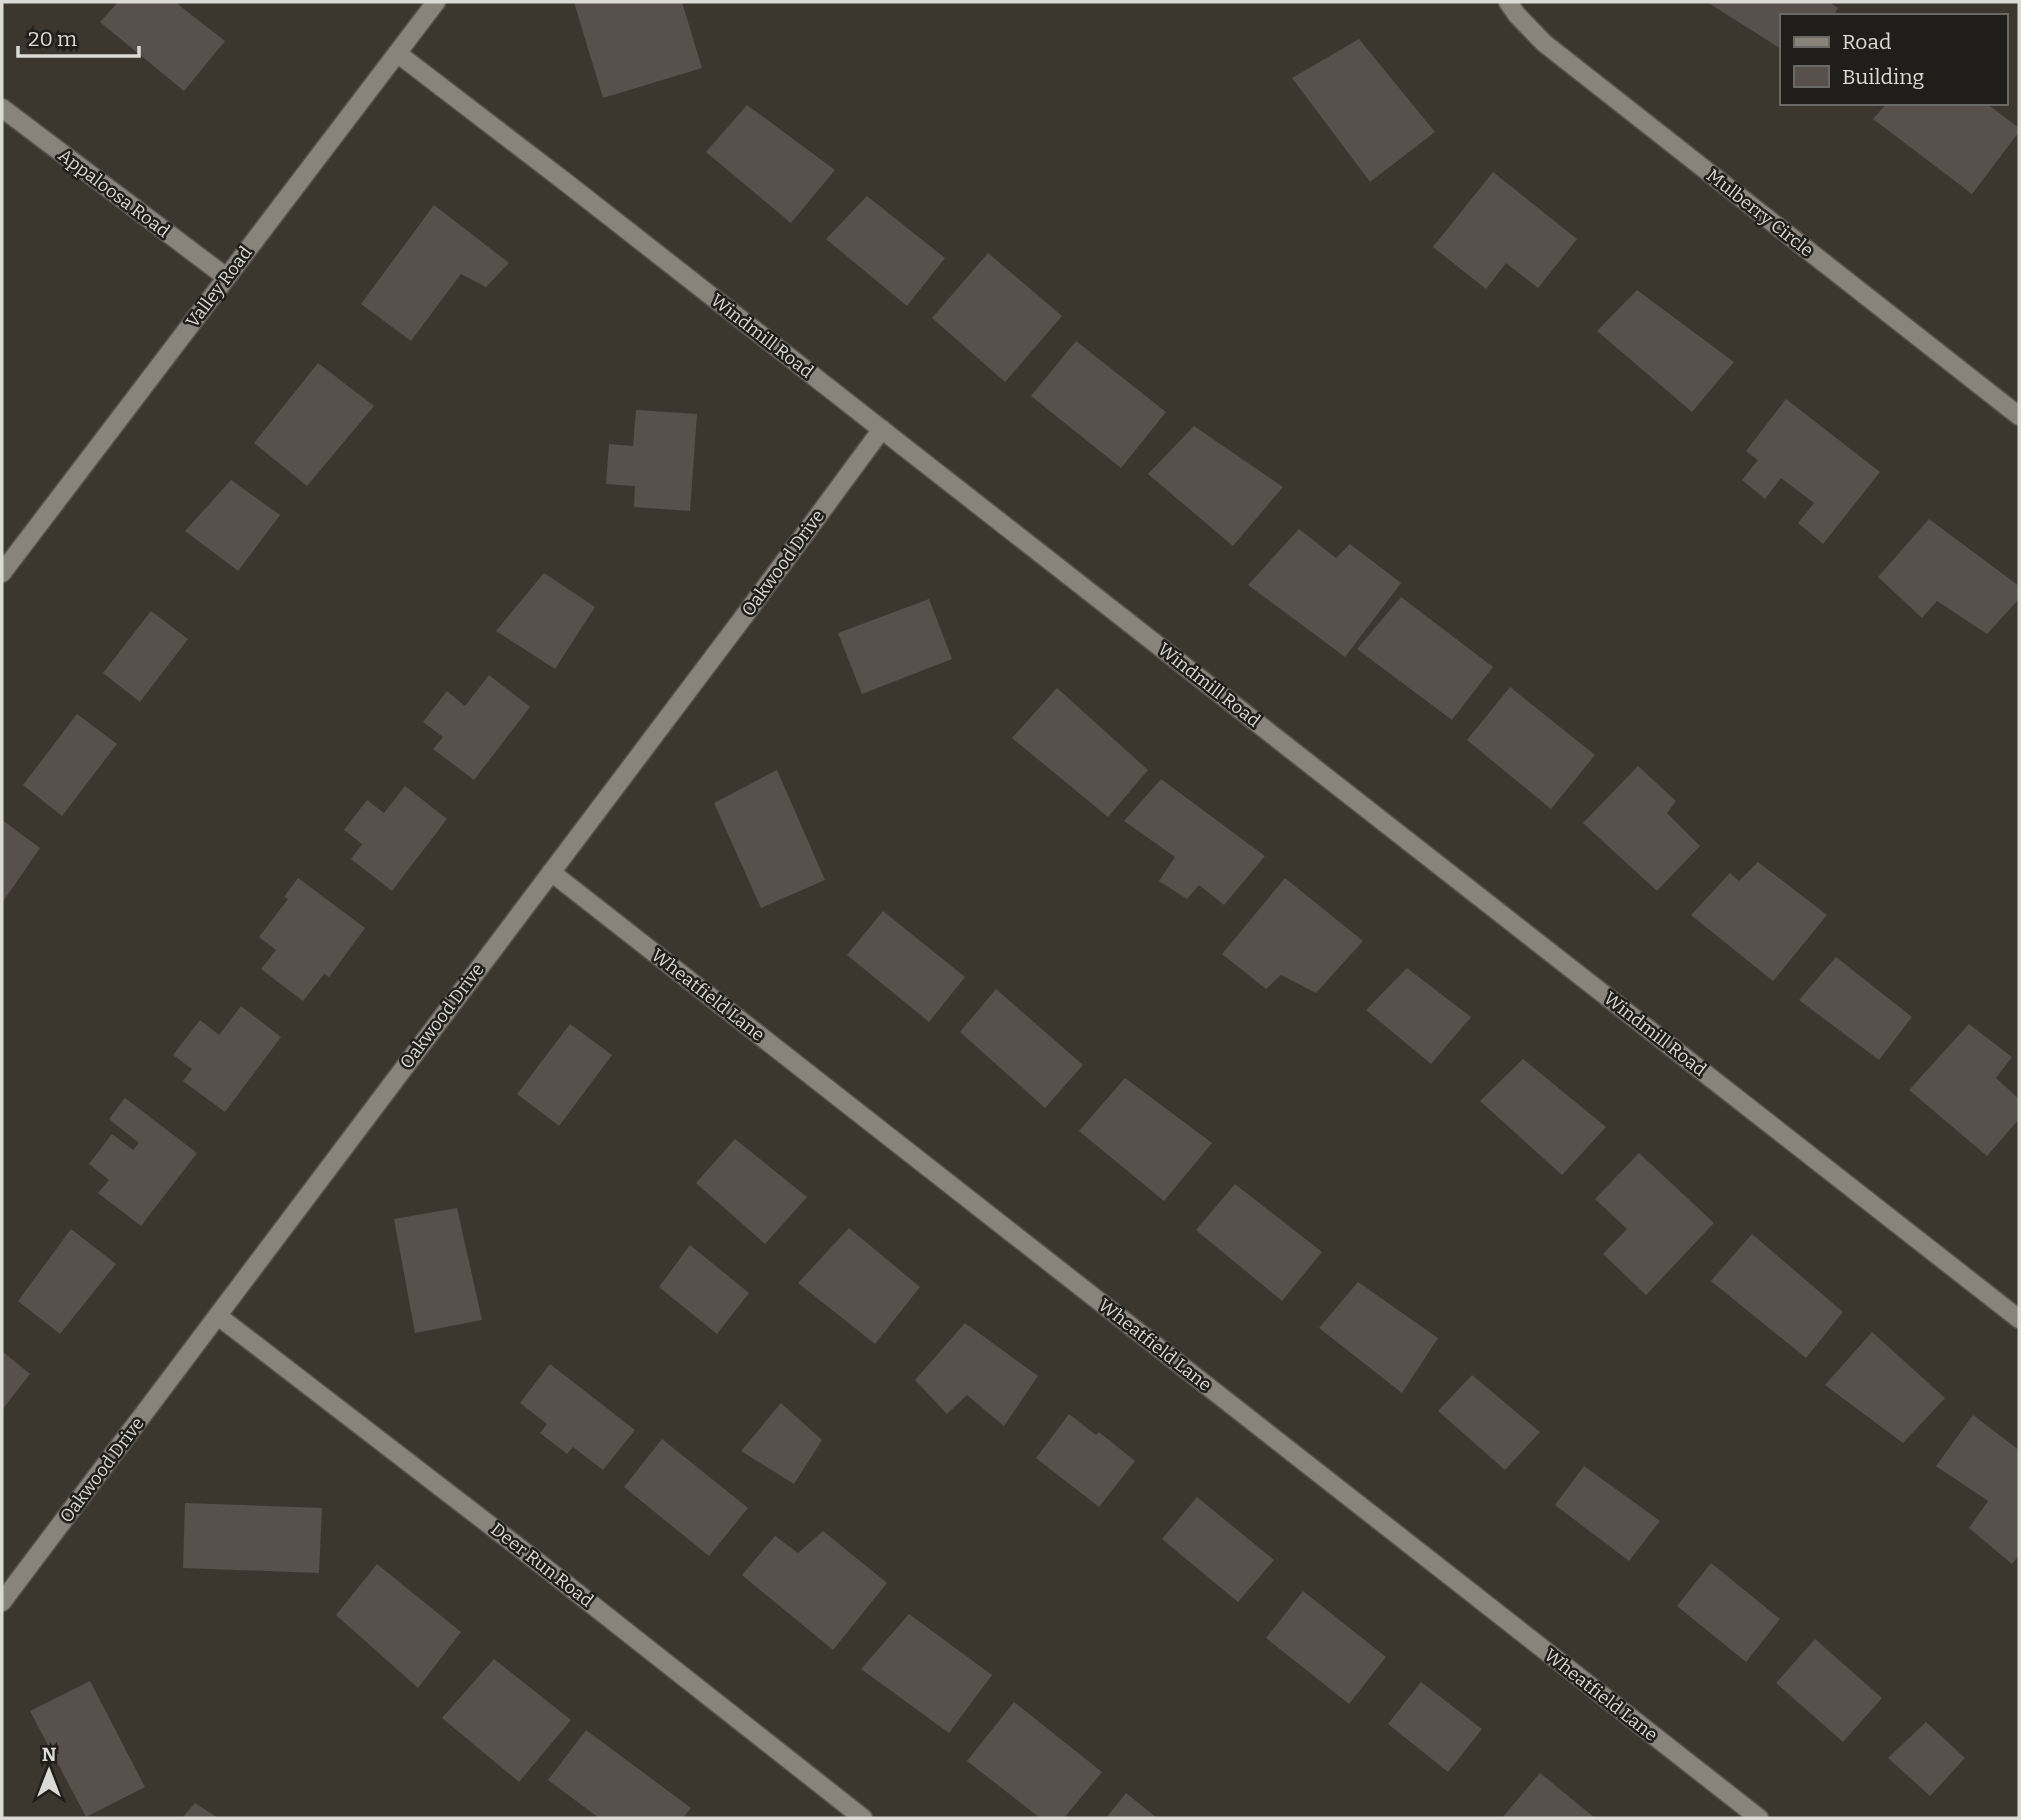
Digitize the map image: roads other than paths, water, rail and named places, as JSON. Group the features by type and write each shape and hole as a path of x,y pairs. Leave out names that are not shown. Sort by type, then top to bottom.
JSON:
{"street":[{"name":"Valley Road","path":"2,573 436,2"},
{"name":"Mulberry Circle","path":"1508,2 1544,43 2019,416"},
{"name":"Windmill Road","path":"397,53 2019,1319"},
{"name":"Appaloosa Road","path":"2,108 226,277"},
{"name":"Oakwood Drive","path":"2,1602 882,429"},
{"name":"Wheatfield Lane","path":"551,872 1759,1818"},
{"name":"Deer Run Road","path":"218,1316 543,1566 863,1818"}]}
